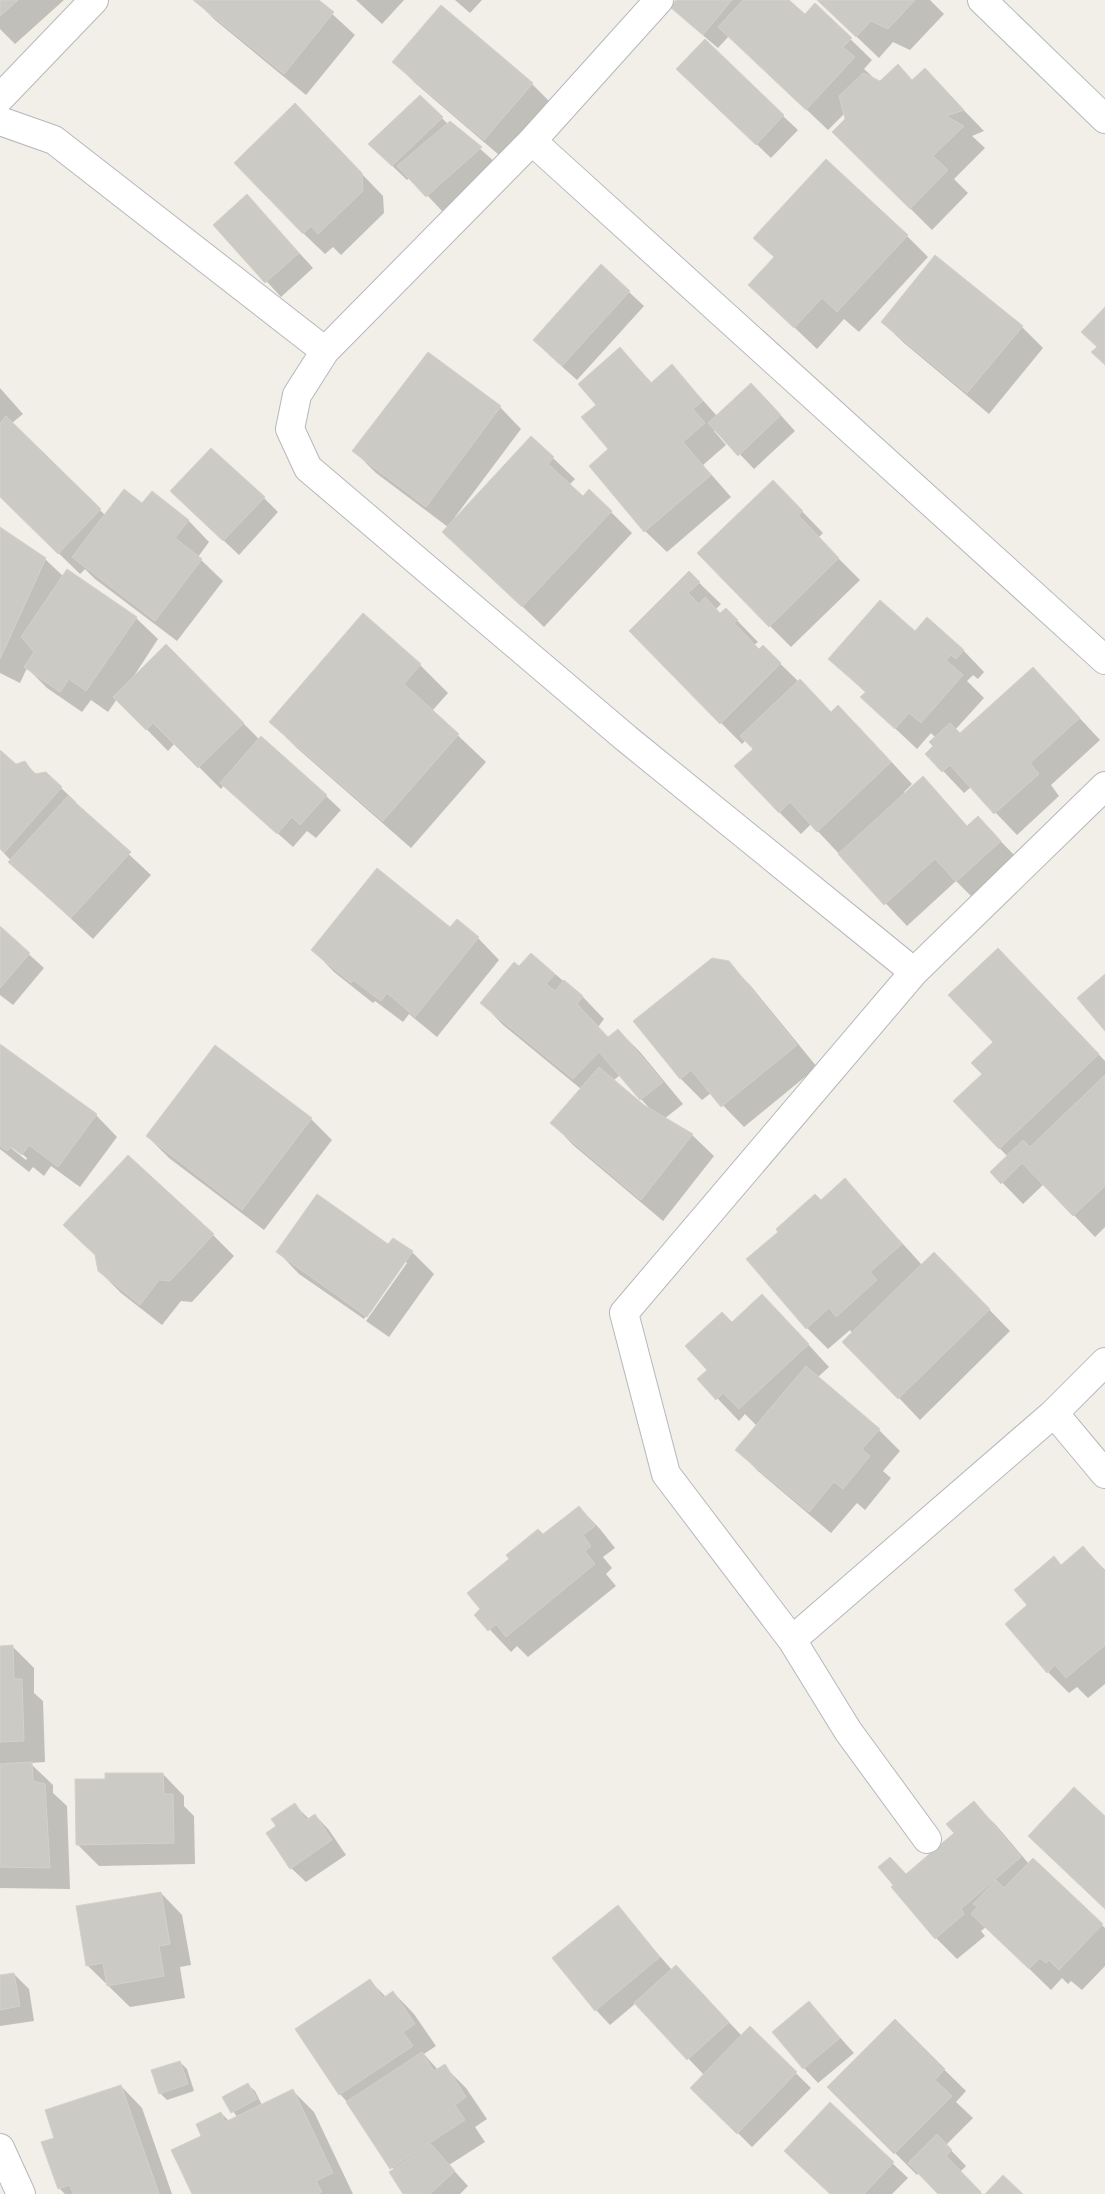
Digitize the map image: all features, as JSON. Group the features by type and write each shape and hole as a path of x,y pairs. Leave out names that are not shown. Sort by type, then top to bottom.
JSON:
{"street":[{"path":"0,98 94,0"},
{"path":"659,0 532,141 325,351 297,395 290,429 308,468 627,738 914,972"},
{"path":"982,0 1105,119"},
{"path":"0,121 54,140 325,351"},
{"path":"532,141 1105,660"},
{"path":"927,1839 848,1731 792,1640 666,1474 624,1313 914,972 1105,786"},
{"path":"792,1640 1054,1413 1105,1362"},
{"path":"1054,1413 1105,1474"},
{"path":"0,2148 21,2194"}],"building":[{"path":"0,0 18,0 0,16"},
{"path":"193,0 319,0 334,12 284,74"},
{"path":"676,0 732,0 703,35 670,7"},
{"path":"743,0 789,0 805,14 815,3 852,38 843,47 855,57 806,110 718,27"},
{"path":"817,0 915,0 888,29 871,21 856,37"},
{"path":"441,5 533,83 484,140 392,62"},
{"path":"705,39 784,115 756,145 676,69"},
{"path":"898,64 912,80 925,68 964,110 946,116 964,126 933,156 948,170 910,209 832,132 845,119 839,96 863,73 880,81"},
{"path":"420,95 443,117 392,166 368,144"},
{"path":"295,103 362,173 363,191 318,234 311,226 303,234 234,163"},
{"path":"450,121 482,147 426,197 397,166"},
{"path":"826,159 908,235 837,312 822,298 794,328 748,285 774,257 753,238"},
{"path":"247,194 299,253 265,283 213,225"},
{"path":"935,255 1023,326 967,393 881,322"},
{"path":"601,264 630,291 562,366 533,340"},
{"path":"1105,307 1105,365 1091,352 1097,347 1081,332"},
{"path":"620,347 651,383 672,364 703,401 693,409 705,423 683,442 711,475 644,532 589,466 608,449 581,417 596,405 578,384"},
{"path":"428,352 501,406 426,507 352,451"},
{"path":"751,383 781,415 738,456 708,423"},
{"path":"6,416 101,509 58,554 0,497 0,423"},
{"path":"531,436 554,457 548,464 583,496 589,489 612,511 522,607 442,532"},
{"path":"211,448 265,497 223,541 170,491"},
{"path":"773,480 803,511 798,515 839,558 769,627 697,553"},
{"path":"124,489 142,503 152,491 189,520 175,538 202,559 155,621 72,557"},
{"path":"0,527 46,558 0,659"},
{"path":"67,569 137,617 86,691 69,679 60,692 24,667 34,652 21,637"},
{"path":"689,571 700,582 688,593 699,604 705,597 720,613 726,608 738,620 734,623 759,649 763,645 781,663 720,724 629,631"},
{"path":"880,600 915,631 927,617 964,650 956,659 951,655 946,660 963,675 921,723 909,713 895,729 860,697 866,692 828,659"},
{"path":"363,613 421,664 404,684 459,734 383,821 269,722"},
{"path":"166,644 244,723 198,768 153,723 146,730 113,697"},
{"path":"1033,667 1080,718 1030,763 1039,774 994,814 950,765 942,772 925,754 933,746 929,742 950,723 960,733"},
{"path":"800,679 831,712 838,705 891,762 817,832 790,802 779,813 734,766 753,749 740,736"},
{"path":"261,736 327,795 300,825 292,817 277,834 220,783"},
{"path":"0,750 16,764 25,761 34,774 46,772 62,787 4,853 0,849"},
{"path":"923,776 967,826 978,816 1001,841 956,882 935,859 884,905 838,854"},
{"path":"68,796 131,852 71,918 8,862"},
{"path":"377,868 450,927 457,919 479,937 415,1017 387,993 381,1001 353,980 351,983 311,950"},
{"path":"0,926 30,953 0,988"},
{"path":"998,948 1099,1054 999,1149 953,1101 982,1074 971,1063 993,1042 948,995"},
{"path":"531,953 555,974 546,984 555,991 564,980 583,996 577,1004 608,1037 618,1029 663,1082 640,1100 599,1052 573,1079 480,1003 514,962 519,966"},
{"path":"712,958 729,961 797,1045 721,1107 691,1070 680,1079 633,1021"},
{"path":"1105,974 1105,1031 1077,998"},
{"path":"0,1044 97,1114 58,1167 29,1145 22,1155 11,1147 7,1151 0,1146"},
{"path":"215,1045 312,1118 242,1210 146,1136"},
{"path":"599,1067 644,1105 693,1134 641,1200 550,1123"},
{"path":"1105,1075 1105,1186 1073,1216 1022,1163 1001,1184 990,1172 1023,1140 1030,1147"},
{"path":"128,1155 214,1234 170,1281 159,1280 140,1305 98,1271 95,1255 63,1225"},
{"path":"845,1178 902,1244 870,1272 877,1280 836,1317 829,1308 806,1329 746,1259 778,1232 776,1229 815,1194 821,1200"},
{"path":"317,1194 388,1244 393,1238 413,1251 367,1317 276,1252"},
{"path":"934,1252 990,1309 898,1399 842,1342"},
{"path":"762,1294 809,1344 739,1409 723,1393 716,1400 697,1379 707,1370 685,1346 722,1312 732,1322"},
{"path":"806,1366 880,1429 862,1449 870,1456 843,1489 834,1482 809,1512 735,1450"},
{"path":"579,1506 595,1526 583,1535 591,1546 585,1551 595,1564 506,1637 496,1624 488,1631 474,1615 480,1609 467,1593 509,1559 506,1555 538,1529 543,1534"},
{"path":"1083,1546 1105,1572 1105,1645 1066,1678 1055,1665 1047,1673 1005,1624 1027,1605 1014,1590 1054,1556 1061,1565"},
{"path":"13,1645 14,1679 22,1679 24,1741 0,1742 0,1646"},
{"path":"32,1762 33,1781 45,1784 50,1868 0,1867 0,1764"},
{"path":"105,1773 163,1773 164,1794 173,1794 174,1843 76,1845 75,1779 105,1779"},
{"path":"1074,1787 1105,1816 1105,1909 1028,1836"},
{"path":"974,1801 1021,1857 961,1909 964,1914 935,1939 891,1887 893,1885 878,1867 890,1857 906,1874 954,1833 946,1824"},
{"path":"295,1803 306,1820 315,1814 332,1840 290,1869 266,1833 276,1826 271,1819"},
{"path":"1033,1858 1103,1924 1059,1970 1049,1960 1046,1963 1040,1958 1029,1969 971,1914 977,1907 973,1904 996,1880 1004,1888"},
{"path":"161,1892 170,1944 159,1946 164,1976 107,1986 103,1963 86,1966 76,1906"},
{"path":"618,1905 660,1957 595,2011 552,1958"},
{"path":"676,1965 729,2022 687,2060 634,2003"},
{"path":"14,1973 20,2006 0,2010 0,1975"},
{"path":"370,1979 383,1998 393,1991 415,2024 403,2032 413,2046 339,2095 295,2029"},
{"path":"809,2001 840,2038 803,2069 772,2032"},
{"path":"895,2019 945,2069 935,2080 952,2096 894,2154 827,2087"},
{"path":"750,2026 797,2072 737,2134 690,2088"},
{"path":"422,2052 434,2071 445,2064 466,2097 455,2105 465,2120 390,2169 346,2102"},
{"path":"180,2061 188,2084 159,2094 151,2070"},
{"path":"248,2083 257,2099 231,2113 222,2097"},
{"path":"121,2085 159,2194 73,2194 70,2185 58,2189 41,2142 54,2138 45,2110"},
{"path":"293,2089 333,2173 316,2181 322,2192 317,2194 192,2194 171,2150 201,2136 196,2124 221,2112 225,2122"},
{"path":"830,2102 894,2162 864,2194 830,2194 784,2151"},
{"path":"937,2134 952,2150 946,2156 981,2192 979,2194 938,2194 908,2163"},
{"path":"431,2144 455,2171 430,2194 403,2194 389,2172"},
{"path":"1003,2175 1023,2194 985,2194"}]}
